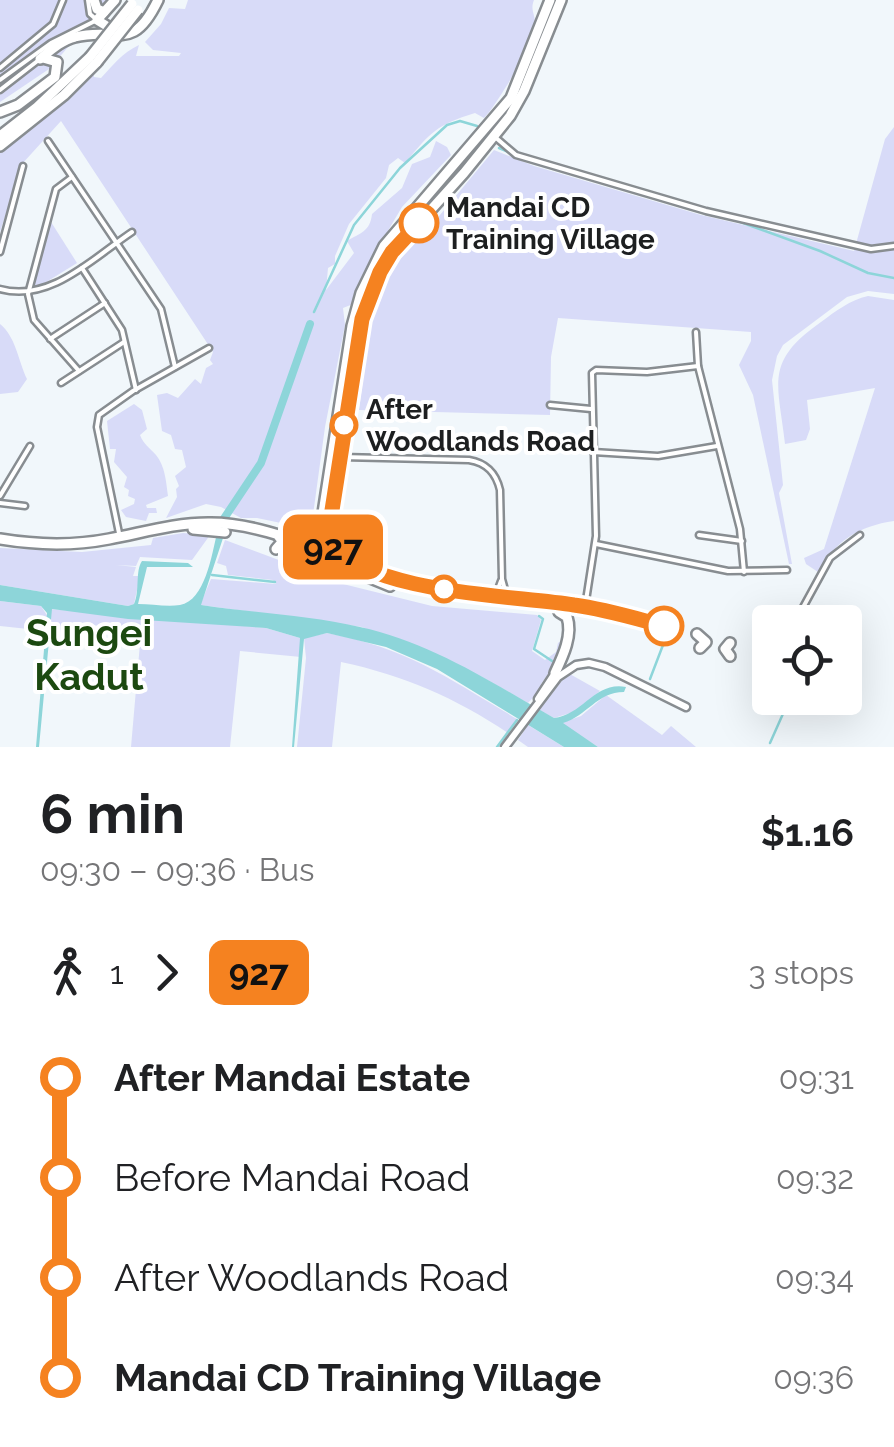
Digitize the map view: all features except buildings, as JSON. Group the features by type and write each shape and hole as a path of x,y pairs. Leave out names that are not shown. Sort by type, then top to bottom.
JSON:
{"main road":[{"path":"91,0 114,32 126,35"},
{"path":"100,16 114,0"},
{"path":"40,58 76,37 126,35 146,23 158,0"},
{"path":"288,553 306,555 326,543 352,326 372,269 384,246 511,98 550,0"},
{"path":"390,586 327,561 320,550 347,379 362,319 392,252 495,137 524,91 561,0"},
{"path":"0,146 64,95 137,3"},
{"path":"0,112 18,105 54,76 57,62 40,58"},
{"path":"0,136 93,59"},
{"path":"433,188 436,195 446,193"},
{"path":"280,537 312,532 323,514"},
{"path":"0,541 58,544 120,537 173,525 222,527 280,537 346,559 330,541 330,524"},
{"path":"0,541 72,549 174,530 222,527"},
{"path":"276,548 283,541 280,537"},
{"path":"555,673 570,624 559,612"},
{"path":"697,634 706,642 700,648"},
{"path":"730,644 724,649 730,656"}],"street":[{"path":"0,68 53,24 63,0"},
{"path":"0,80 51,43 100,16"},
{"path":"0,90 40,58"},
{"path":"495,137 516,155 706,211 871,249 894,246"},
{"path":"48,141 161,309 175,367"},
{"path":"0,252 23,166"},
{"path":"72,177 56,189 28,294 34,320 79,372"},
{"path":"0,289 28,294 48,288 132,232"},
{"path":"80,266 122,330 136,390"},
{"path":"50,340 105,303"},
{"path":"696,332 698,366 742,541 744,572"},
{"path":"61,384 124,342"},
{"path":"120,537 96,421 103,410 209,348"},
{"path":"586,607 596,544 591,375 596,370 647,372 698,366"},
{"path":"550,405 591,409"},
{"path":"592,452 658,456 718,445"},
{"path":"25,506 0,500 30,446"},
{"path":"339,458 469,460 487,467 498,480 502,579 505,590 513,597"},
{"path":"698,535 742,541"},
{"path":"804,605 830,558 860,535"},
{"path":"596,544 696,566 744,572 787,570"},
{"path":"487,594 498,589 502,579"},
{"path":"537,702 564,671 589,664 605,667 686,707"},
{"path":"506,747 555,673"}],"shaded area":[{"path":"0,0 109,0 49,69 0,102"},
{"path":"188,0 534,0 535,24 529,44 490,111 484,118 475,113 443,126 405,163 398,158 389,165 386,178 349,224 335,264 328,268 326,290 354,253 347,241 364,231 372,214 402,188 412,164 430,157 436,141 447,147 451,155 402,207 376,251 353,304 343,308 345,325 313,515 300,527 241,518 206,504 166,518 177,497 179,486 175,476 186,467 182,450 175,449 171,435 162,431 157,395 167,393 178,398 195,379 201,384 206,368 213,364 213,352 61,121 22,164 0,232 0,150 35,125 93,70 94,77 101,78 139,45 136,56 179,56 181,53 153,50 145,42 169,8 185,9"},
{"path":"894,127 894,294 868,291 847,297 783,345 777,356 772,380 783,485 779,493 792,564 753,395 739,365 751,341 751,332 558,318 551,357 550,415 359,410 370,325 379,294 403,252 430,227 494,150 534,166 701,215 854,251 885,139"},
{"path":"51,222 77,263 35,289 33,287"},
{"path":"868,296 894,300 894,521 849,537 818,572 804,558 824,549 875,388 807,400 810,429 806,440 785,444 779,375 790,349 803,336 843,306"},
{"path":"0,324 13,342 27,379 18,392 0,394"},
{"path":"134,404 142,410 147,429 140,435 161,464 168,496 146,505 156,508 157,513 149,513 146,521 126,517 121,510 134,504 135,499 128,496 129,490 124,487 127,477 114,462 116,449 110,449 107,421"},
{"path":"183,533 210,535 192,560 140,557 136,566 116,565 136,567 133,576 140,576 134,604 128,606 0,585 0,548 82,552 151,545 153,538"},
{"path":"217,533 224,535 201,605 321,620 386,634 460,665 554,718 573,711 606,689 626,687 624,692 606,696 563,723 598,747 564,747 437,669 386,647 327,633 304,639 292,747 300,638 266,628 128,619 52,609 36,747 47,613 41,606 0,601 0,585 128,606 136,599 142,561 188,563 193,567 147,567 138,604 180,605 189,602 201,586"},
{"path":"225,540 343,584 432,606 537,615 541,620 532,651 545,660 564,639 552,674 528,703 482,677 362,627 200,605 211,579 276,584 273,580 228,575 226,566 217,563"},
{"path":"0,601 41,606 48,617 47,631 0,626"},
{"path":"50,609 266,628 300,638 301,657 240,651 230,747 131,747 141,632 93,625 92,629 78,627 76,634 68,633 69,625 62,624 60,632 50,631"},
{"path":"327,633 405,656 517,719 508,733 428,689 341,662 332,747 297,747 306,658 304,638"},
{"path":"568,673 600,691 577,711 554,718 539,710"},
{"path":"606,695 662,735 671,726 696,747 598,747 561,723 581,716"},
{"path":"528,725 564,747 528,747 518,740"}],"waterway":[{"path":"314,312 354,225 400,168 447,125 460,121 477,126"},
{"path":"499,148 513,154"},
{"path":"732,219 868,273 894,278"},
{"path":"223,520 261,463 310,324"},
{"path":"212,575 275,582"},
{"path":"539,616 543,619 534,649 552,661"},
{"path":"650,679 663,645"},
{"path":"770,743 782,715"},
{"path":"497,747 517,720"}],"bus line":[{"name":"927","path":"419,223 392,252 380,272 362,319 330,523 329,537 335,550 351,561 423,585 574,604 664,626"}],"place":[{"name":"Mandai CD Training Village","path":"419,223"},
{"name":"After Woodlands Road","path":"344,425"}],"district":[{"name":"Sungei Kadut","path":"89,654"}]}
